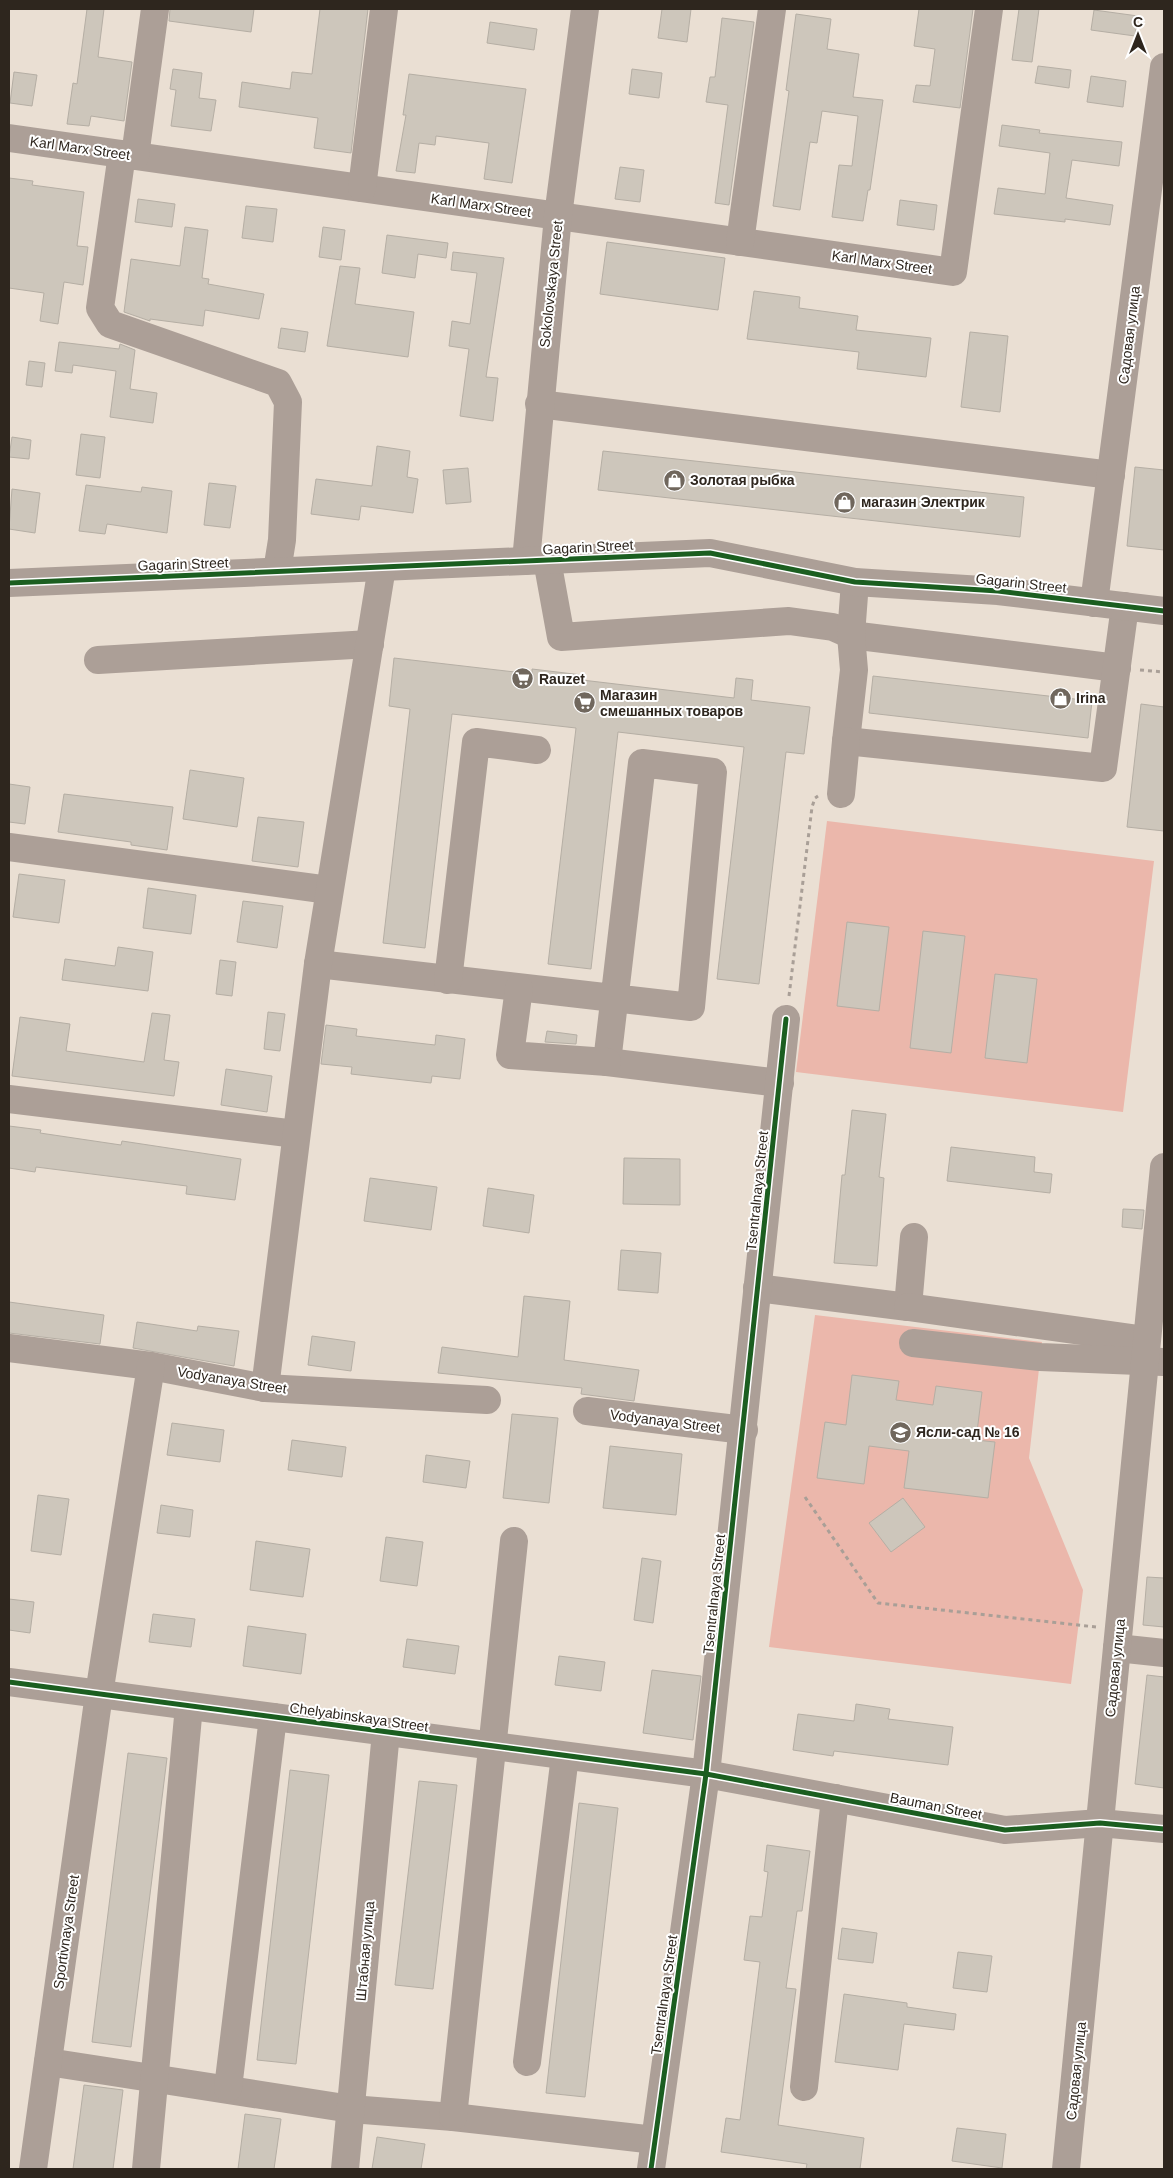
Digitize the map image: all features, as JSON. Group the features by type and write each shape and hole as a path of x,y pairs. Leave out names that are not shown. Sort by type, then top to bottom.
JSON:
{"street":[{"path":"155,9 100,308 110,324 278,383 288,402 282,540 277,572"},
{"path":"362,188 384,9"},
{"name":"Sokolovskaya Street","path":"585,9 558,216 540,404 536,560 561,637 789,621 833,627 851,635"},
{"path":"740,242 772,9"},
{"name":"Karl Marx Street","path":"9,138 953,272 989,9"},
{"name":"Садовая улица","path":"1094,602 1160,135 1164,67"},
{"path":"540,404 1111,475"},
{"name":"Gagarin Street","path":"9,583 710,553 855,582 998,591 1164,611"},
{"path":"265,1388 318,964 382,567"},
{"path":"841,794 854,670 851,635 855,582"},
{"path":"846,742 1103,768 1125,606"},
{"path":"851,635 1117,668"},
{"path":"98,660 370,644"},
{"path":"448,980 476,742 537,750"},
{"path":"318,964 448,980 614,999 691,1007 713,772 642,763 614,999 607,1062"},
{"path":"9,847 329,890"},
{"path":"519,988 510,1055 607,1062 780,1083"},
{"name":"Tsentralnaya Street","path":"651,2169 706,1774 744,1430 757,1288 786,1019"},
{"path":"9,1099 296,1134"},
{"name":"Садовая улица","path":"1066,2169 1118,1639 1152,1354 1162,1224 1164,1167"},
{"path":"908,1307 914,1236"},
{"path":"757,1288 908,1307 1152,1354"},
{"path":"913,1343 1040,1357 1152,1354"},
{"name":"Vodyanaya Street","path":"9,1348 151,1366 265,1388 487,1400"},
{"name":"Sportivnaya Street","path":"33,2169 98,1694 151,1366"},
{"name":"Vodyanaya Street","path":"587,1412 744,1430"},
{"path":"453,2117 514,1541"},
{"path":"1118,1639 1164,1653"},
{"name":"Chelyabinskaya Street","path":"9,1682 706,1774"},
{"path":"146,2169 156,2080 189,1706"},
{"path":"228,2088 273,1717"},
{"name":"Штабная улица","path":"345,2169 386,1732"},
{"path":"527,2062 565,1756"},
{"name":"Bauman Street","path":"706,1774 1005,1830 1100,1823 1164,1829"},
{"path":"804,2087 835,1798"},
{"path":"48,2062 156,2080 228,2088 351,2109 453,2117 655,2140"}],"path":[{"path":"786,1019 812,807 815,798 827,792 841,794"},
{"path":"805,1497 878,1604 1118,1639"}],"shaded area":[{"path":"827,821 1154,861 1123,1112 796,1072"},
{"path":"815,1315 1042,1342 1029,1458 1083,1590 1071,1684 769,1647"}],"building":[{"path":"87,9 104,9 98,57 132,62 124,121 91,116 89,126 67,124 73,83 77,84"},
{"path":"170,9 254,9 251,32 169,21"},
{"path":"320,9 368,9 351,153 314,148 318,118 239,107 242,82 290,89 292,72 312,74"},
{"path":"662,9 691,9 687,42 658,38"},
{"path":"919,9 973,9 960,108 913,102 916,85 930,86 935,49 914,46"},
{"path":"1019,9 1039,9 1032,62 1012,60"},
{"path":"1094,10 1138,16 1135,36 1091,30"},
{"path":"796,14 831,19 827,49 859,54 853,97 883,100 870,190 868,190 863,221 832,217 839,165 852,166 858,116 822,111 817,143 810,142 800,210 773,206 789,91 786,90"},
{"path":"722,18 754,22 729,205 715,203 728,105 706,102 710,77 715,77"},
{"path":"490,22 537,29 534,50 487,43"},
{"path":"1038,66 1071,70 1069,88 1035,83"},
{"path":"173,69 202,73 199,98 216,100 211,131 171,126 176,90 170,89"},
{"path":"632,69 662,73 659,98 629,94"},
{"path":"14,72 37,75 32,106 10,103"},
{"path":"409,74 526,89 512,183 484,179 489,143 436,136 435,145 419,143 415,173 396,171 406,115 403,115"},
{"path":"1091,76 1126,81 1123,107 1087,102"},
{"path":"1002,125 1040,130 1039,133 1122,142 1119,166 1072,160 1066,198 1113,205 1110,225 1065,219 1065,222 994,214 998,188 1045,194 1050,153 999,146"},
{"path":"620,167 644,170 640,202 615,199"},
{"path":"9,178 33,181 32,185 84,192 77,246 88,247 83,285 64,282 58,324 40,321 44,293 9,288"},
{"path":"138,199 175,204 172,227 135,222"},
{"path":"900,200 937,205 934,230 897,225"},
{"path":"246,206 277,209 273,242 242,238"},
{"path":"185,227 208,230 202,278 209,279 208,284 264,294 259,319 205,310 203,326 150,319 150,321 124,312 131,259 180,266"},
{"path":"323,227 345,230 341,260 319,257"},
{"path":"387,235 448,243 446,258 418,254 415,278 382,273"},
{"path":"607,242 725,258 718,310 600,294"},
{"path":"453,252 504,258 486,377 498,378 493,421 460,416 469,349 449,346 452,321 470,324 477,273 451,270"},
{"path":"340,266 360,268 355,304 414,312 408,357 327,346"},
{"path":"754,291 800,297 799,308 858,316 856,330 931,338 926,377 857,369 859,352 747,339"},
{"path":"281,328 308,332 305,352 278,348"},
{"path":"970,332 1008,336 1000,412 961,407"},
{"path":"59,342 119,349 120,344 135,350 130,389 157,393 153,423 110,417 116,371 73,365 72,373 55,371"},
{"path":"29,361 45,363 42,387 26,385"},
{"path":"81,434 105,437 100,478 76,475"},
{"path":"12,437 31,440 29,459 9,457"},
{"path":"377,446 410,451 407,477 418,479 413,513 361,506 359,520 311,514 316,479 372,486"},
{"path":"603,451 1024,497 1020,537 598,490"},
{"path":"1135,467 1164,470 1164,550 1127,546"},
{"path":"468,468 471,502 446,504 443,470"},
{"path":"209,483 236,486 230,528 204,525"},
{"path":"86,485 141,492 142,487 172,491 167,533 107,524 105,534 79,531"},
{"path":"12,489 40,493 35,533 9,529"},
{"path":"394,658 532,674 532,669 582,675 582,680 734,698 736,678 753,680 751,700 810,707 804,754 786,752 759,984 717,979 744,747 618,732 591,969 548,964 576,728 452,714 425,948 383,943 410,709 389,706"},
{"path":"873,676 1092,701 1088,738 869,713"},
{"path":"1141,704 1164,707 1164,831 1127,827"},
{"path":"190,770 244,778 237,827 183,819"},
{"path":"9,784 30,787 25,824 9,822"},
{"path":"64,794 173,807 167,850 131,845 131,842 58,832"},
{"path":"258,817 304,822 298,867 252,861"},
{"path":"19,874 65,880 59,923 13,917"},
{"path":"148,888 196,895 191,934 143,928"},
{"path":"243,901 283,906 277,948 237,942"},
{"path":"847,922 889,927 879,1011 837,1006"},
{"path":"923,931 965,936 951,1053 910,1048"},
{"path":"118,947 153,952 148,991 62,980 65,959 115,966"},
{"path":"220,960 236,962 232,996 216,994"},
{"path":"995,974 1037,979 1027,1063 985,1058"},
{"path":"268,1012 285,1014 280,1051 264,1049"},
{"path":"152,1013 170,1015 164,1060 179,1062 174,1096 12,1076 20,1017 70,1024 66,1051 144,1062"},
{"path":"326,1025 357,1029 356,1036 435,1045 436,1035 465,1039 460,1079 432,1076 431,1083 351,1074 352,1067 321,1064"},
{"path":"547,1031 577,1035 576,1044 545,1042"},
{"path":"226,1069 272,1076 267,1112 221,1105"},
{"path":"852,1110 886,1114 879,1177 884,1178 877,1266 834,1263 842,1175 845,1175"},
{"path":"9,1126 41,1130 40,1133 121,1145 122,1141 241,1159 235,1200 186,1194 187,1186 36,1167 35,1172 9,1168"},
{"path":"951,1147 1035,1157 1034,1172 1052,1174 1050,1193 947,1181"},
{"path":"624,1158 680,1159 680,1205 623,1204"},
{"path":"370,1178 437,1187 431,1230 364,1221"},
{"path":"488,1188 534,1195 529,1233 483,1226"},
{"path":"1123,1209 1144,1210 1142,1229 1122,1227"},
{"path":"621,1250 661,1253 658,1293 618,1290"},
{"path":"524,1296 570,1301 564,1360 639,1370 634,1401 581,1394 582,1388 438,1373 442,1347 518,1357"},
{"path":"9,1302 104,1315 100,1344 9,1333"},
{"path":"137,1322 197,1331 198,1326 239,1331 234,1366 133,1348"},
{"path":"312,1336 355,1342 351,1371 308,1365"},
{"name":"Ясли-сад № 16","path":"852,1375 899,1381 896,1400 933,1405 936,1386 982,1392 976,1440 995,1442 988,1498 904,1488 909,1451 869,1446 864,1484 817,1478 825,1422 846,1425"},
{"path":"512,1414 558,1418 549,1503 503,1498"},
{"path":"172,1423 224,1430 220,1462 167,1455"},
{"path":"292,1440 346,1447 342,1477 288,1470"},
{"path":"610,1446 682,1454 676,1515 603,1508"},
{"path":"426,1455 470,1461 466,1488 423,1482"},
{"path":"38,1495 69,1499 61,1555 31,1551"},
{"path":"903,1498 925,1527 891,1552 869,1523"},
{"path":"161,1505 193,1510 190,1537 157,1533"},
{"path":"386,1537 423,1542 417,1586 380,1581"},
{"path":"256,1541 310,1549 303,1597 250,1590"},
{"path":"642,1558 661,1561 653,1623 634,1620"},
{"path":"1147,1577 1164,1578 1164,1627 1143,1625"},
{"path":"9,1599 34,1602 30,1633 9,1630"},
{"path":"153,1614 195,1619 191,1647 149,1642"},
{"path":"248,1626 306,1634 301,1674 243,1666"},
{"path":"407,1639 459,1646 455,1674 403,1667"},
{"path":"559,1656 605,1662 601,1691 555,1685"},
{"path":"652,1670 701,1676 693,1740 643,1733"},
{"path":"1147,1675 1164,1677 1164,1788 1135,1784"},
{"path":"856,1704 890,1709 888,1719 953,1727 948,1765 834,1751 833,1756 793,1750 798,1714 854,1721"},
{"path":"128,1753 167,1758 131,2047 92,2042"},
{"path":"290,1770 329,1775 296,2064 257,2060"},
{"path":"419,1781 457,1785 433,1989 395,1985"},
{"path":"579,1803 618,1808 585,2097 546,2093"},
{"path":"767,1845 810,1851 802,1911 797,1911 786,1988 796,1989 778,2125 864,2138 860,2169 806,2169 807,2164 721,2152 726,2118 740,2120 760,1962 744,1960 750,1916 762,1917 768,1872 764,1871"},
{"path":"842,1928 877,1933 873,1963 838,1959"},
{"path":"958,1952 992,1956 987,1992 953,1988"},
{"path":"844,1994 907,2003 907,2007 956,2014 954,2030 904,2024 898,2070 835,2062"},
{"path":"84,2085 123,2090 113,2169 73,2169"},
{"path":"245,2114 281,2119 274,2169 238,2169"},
{"path":"957,2128 1006,2134 1002,2168 952,2161"},
{"path":"377,2137 425,2144 421,2169 372,2169"}],"cycle path":[{"path":"9,583 710,553 855,582 998,591 1164,611"},
{"path":"651,2169 706,1774 786,1019"},
{"path":"9,1682 706,1774 1005,1830 1100,1823 1164,1829"}],"place":[{"name":"Золотая рыбка","path":"674,480"},
{"name":"магазин Электрик","path":"845,502"},
{"name":"Rauzet","path":"523,679"},
{"name":"Irina","path":"1060,698"},
{"name":"Магазин смешанных товаров","path":"584,703"},
{"name":"Ясли-сад № 16","path":"900,1432"}]}
